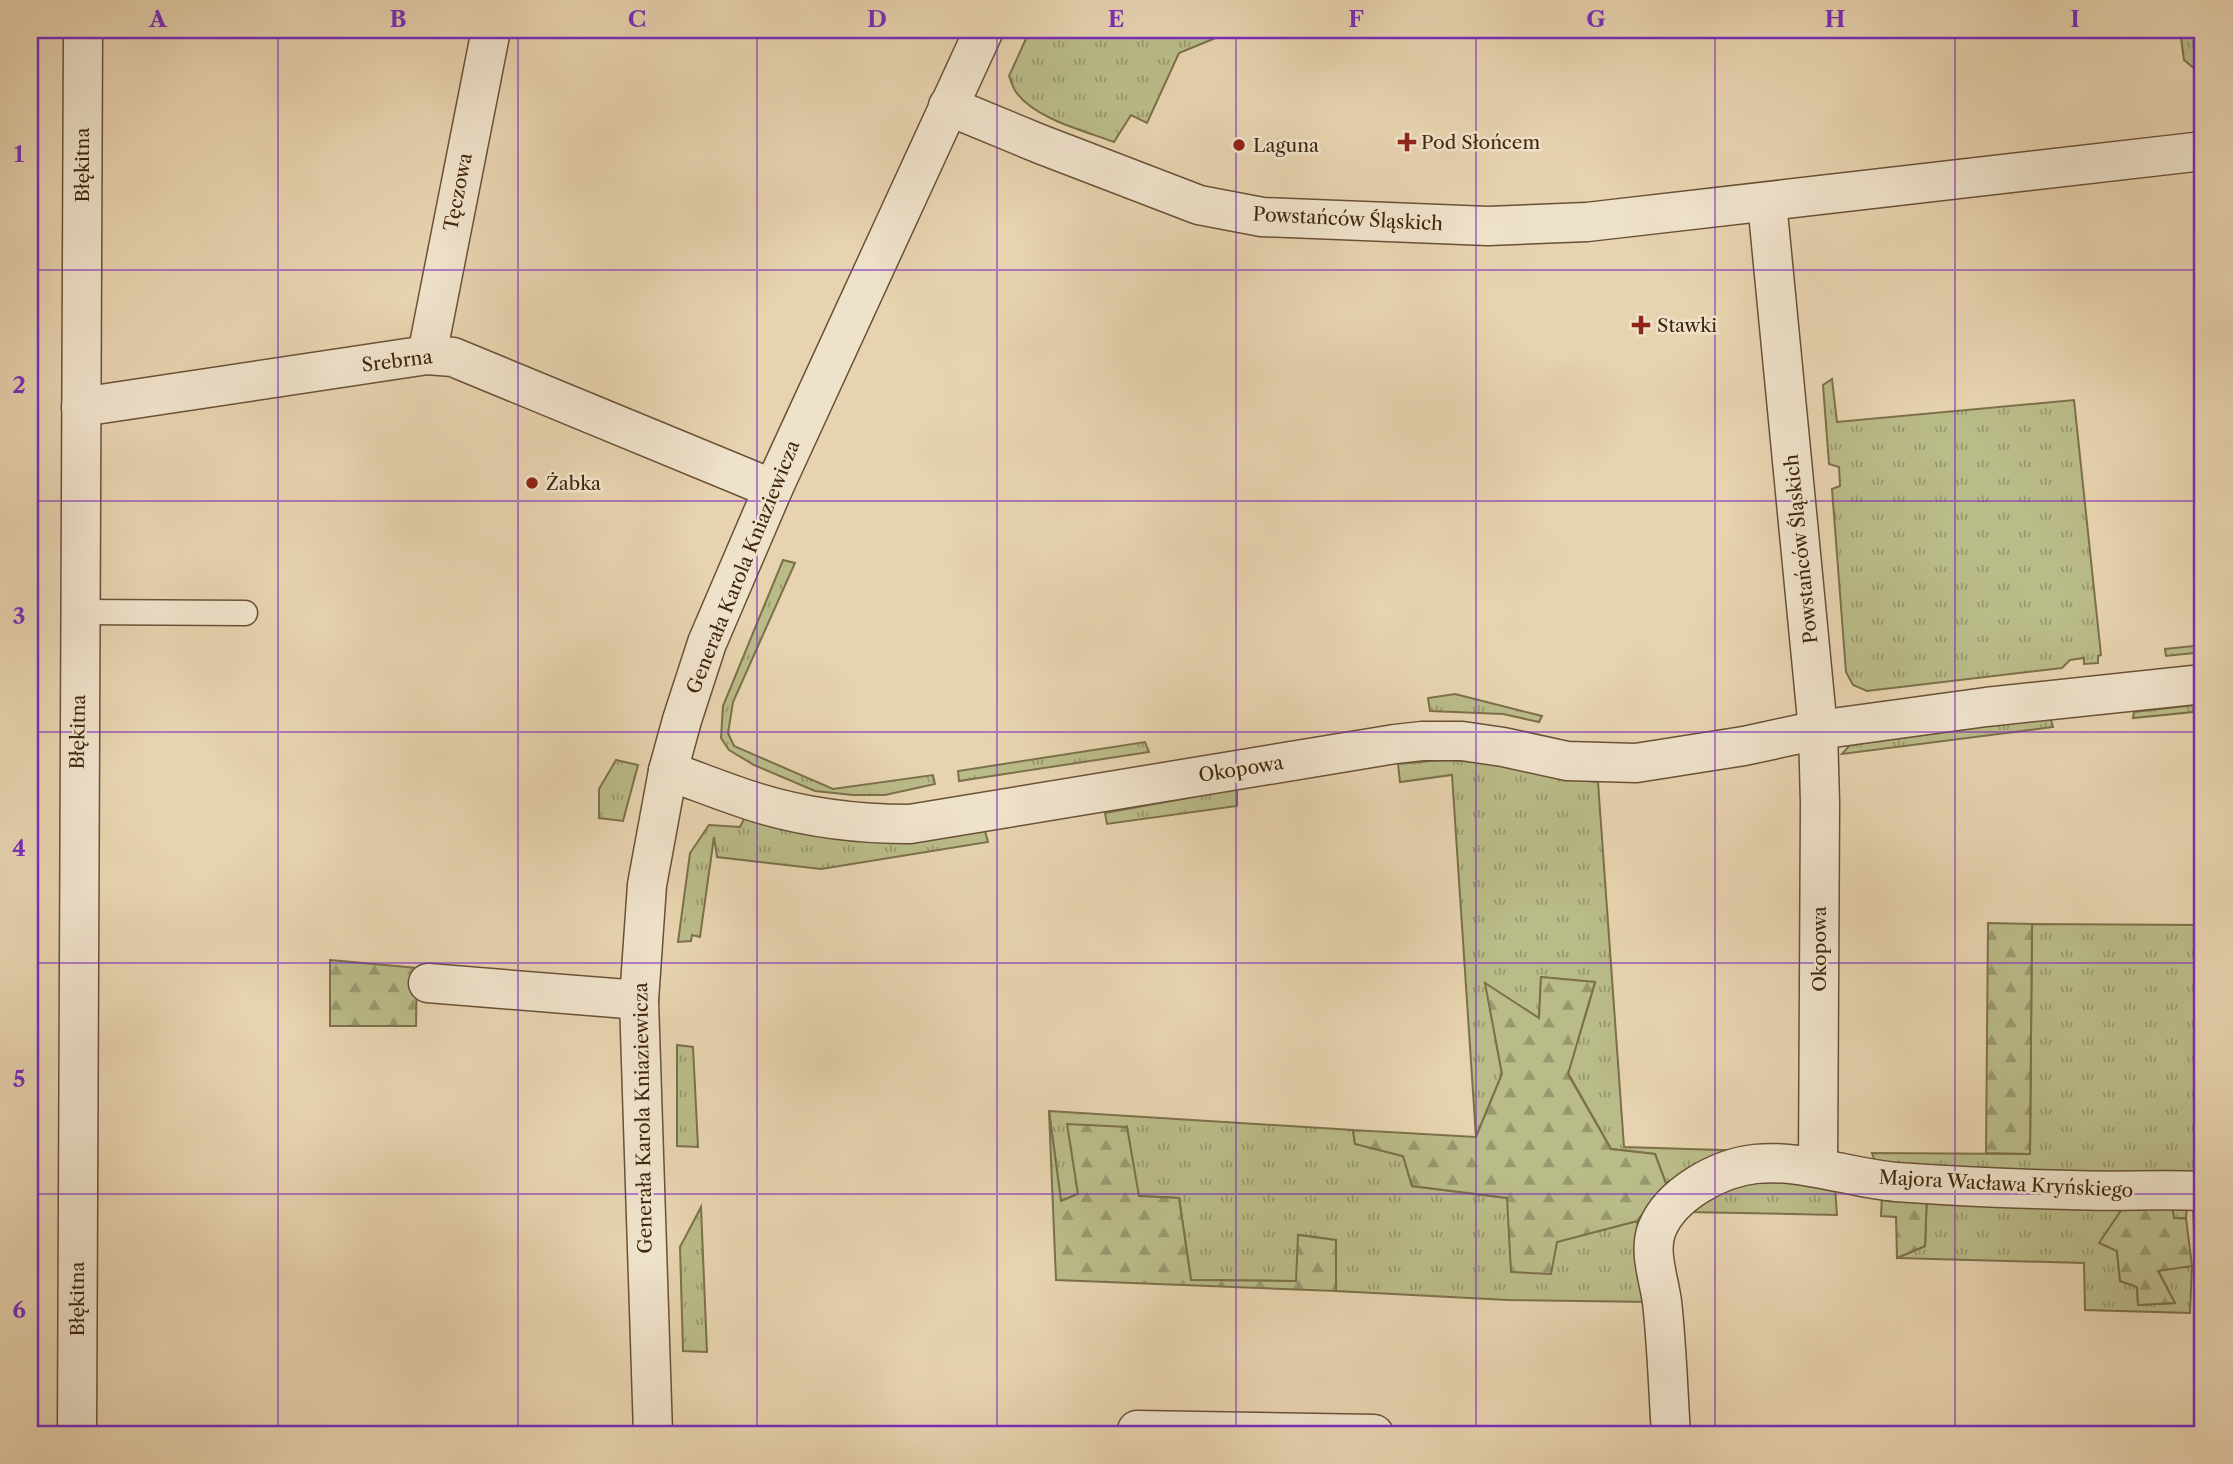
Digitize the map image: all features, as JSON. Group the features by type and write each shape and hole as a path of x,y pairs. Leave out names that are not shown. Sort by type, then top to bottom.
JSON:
{"street":[{"name":"Błękitna","path":"77,1434 77,786 83,30"},
{"name":"Tęczowa","path":"427,355 491,30"},
{"name":"Generała Karola Kniaziewicza","path":"653,1434 639,1000 647,885 668,771 704,652 773,489 984,30"},
{"name":"Powstańców Śląskich","path":"948,106 1199,205 1262,217 1500,225 1587,222 2203,151"},
{"name":"Powstańców Śląskich","path":"1767,202 1818,730"},
{"name":"Srebrna","path":"81,407 427,355 462,359 773,489"},
{"name":"Okopowa","path":"668,771 754,802 794,813 847,822 910,824 1422,741 1476,743 1567,761 1622,764 1744,746 1818,730 2203,684"},
{"name":"Okopowa","path":"1818,730 1818,1168"},
{"path":"428,983 639,1000"},
{"name":"Majora Wacława Kryńskiego","path":"1671,1434 1662,1303 1654,1238 1659,1224 1685,1193 1705,1180 1754,1164 1793,1164 1856,1177 1898,1182 2071,1191 2203,1191"},
{"path":"1137,1430 1374,1434"}],"lane":[{"path":"80,612 246,613"}],"green space":[{"path":"1030,30 1235,30 1179,53 1147,123 1131,115 1114,142 1048,117 1035,110 1016,92 1009,76"},
{"path":"2180,30 2203,30 2203,99 2195,69 2184,60"},
{"path":"1832,379 1837,422 2074,400 2101,655 2098,656 2098,663 2084,664 2084,658 2070,660 2062,668 1867,691 1853,685 1846,672 1832,489 1840,486 1839,467 1829,464 1823,385"},
{"path":"783,560 795,563 733,702 728,733 734,746 833,789 933,775 935,784 885,795 815,791 754,765 729,750 721,738 723,706"},
{"path":"2203,645 2203,652 2166,656 2165,649"},
{"path":"1455,694 1542,716 1539,722 1503,714 1430,711 1428,698"},
{"path":"2203,704 2203,711 2133,718 2134,712"},
{"path":"2050,717 2053,727 1842,754 1850,745"},
{"path":"1145,742 1149,752 959,781 958,771"},
{"path":"616,760 638,765 623,821 599,818 599,789"},
{"path":"1441,760 1481,763 1598,782 1624,1147 1754,1151 1666,1183 1655,1154 1611,1149 1568,1073 1595,983 1541,977 1539,1019 1486,984 1502,1074 1476,1137 1452,775 1400,782 1398,764"},
{"path":"1237,789 1237,806 1107,824 1105,813"},
{"path":"746,815 985,831 988,842 821,869 717,857 714,837 700,937 692,935 691,941 678,942 690,853 709,825 740,827"},
{"path":"1988,923 2032,924 2030,1154 1986,1153"},
{"path":"2032,924 2203,925 2203,1183 1875,1162 1872,1153 2030,1154"},
{"path":"330,960 417,968 416,1026 330,1026"},
{"path":"1541,977 1595,982 1568,1074 1611,1149 1655,1154 1666,1184 1637,1221 1557,1242 1551,1274 1511,1272 1507,1198 1412,1186 1403,1156 1355,1144 1353,1130 1476,1137 1502,1074 1485,983 1539,1018"},
{"path":"677,1045 693,1047 698,1147 677,1146"},
{"path":"1049,1111 1353,1130 1355,1144 1403,1156 1412,1186 1507,1198 1556,1242 1637,1221 1651,1302 1508,1300 1336,1291 1336,1240 1299,1235 1297,1281 1191,1280 1179,1198 1138,1196 1127,1127 1078,1194 1061,1201"},
{"path":"1049,1111 1061,1201 1078,1194 1067,1124 1127,1127 1139,1196 1179,1198 1191,1280 1296,1281 1298,1235 1336,1240 1336,1291 1056,1280"},
{"path":"1758,1174 1835,1187 1837,1215 1688,1212 1705,1193"},
{"path":"1927,1193 2188,1195 2186,1218 2174,1218 2117,1251 2120,1281 2137,1287 2138,1305 2174,1303 2158,1270 2192,1266 2190,1313 2085,1310 2084,1263 1897,1258 1925,1246"},
{"path":"1927,1193 1925,1246 1897,1258 1896,1217 1881,1216 1882,1195"},
{"path":"2171,1200 2174,1218 2186,1218 2192,1266 2158,1271 2175,1303 2138,1305 2137,1287 2120,1281 2117,1251 2099,1243 2122,1209"},
{"path":"2203,1201 2203,1261 2195,1254 2193,1209"},
{"path":"701,1207 707,1352 683,1351 680,1247"},
{"path":"2195,1254 2203,1261 2203,1313 2197,1313"}],"place":[{"name":"Pod Słońcem","path":"1407,142"},
{"name":"Laguna","path":"1239,145"},
{"name":"Stawki","path":"1641,325"},
{"name":"Żabka","path":"532,483"}]}
